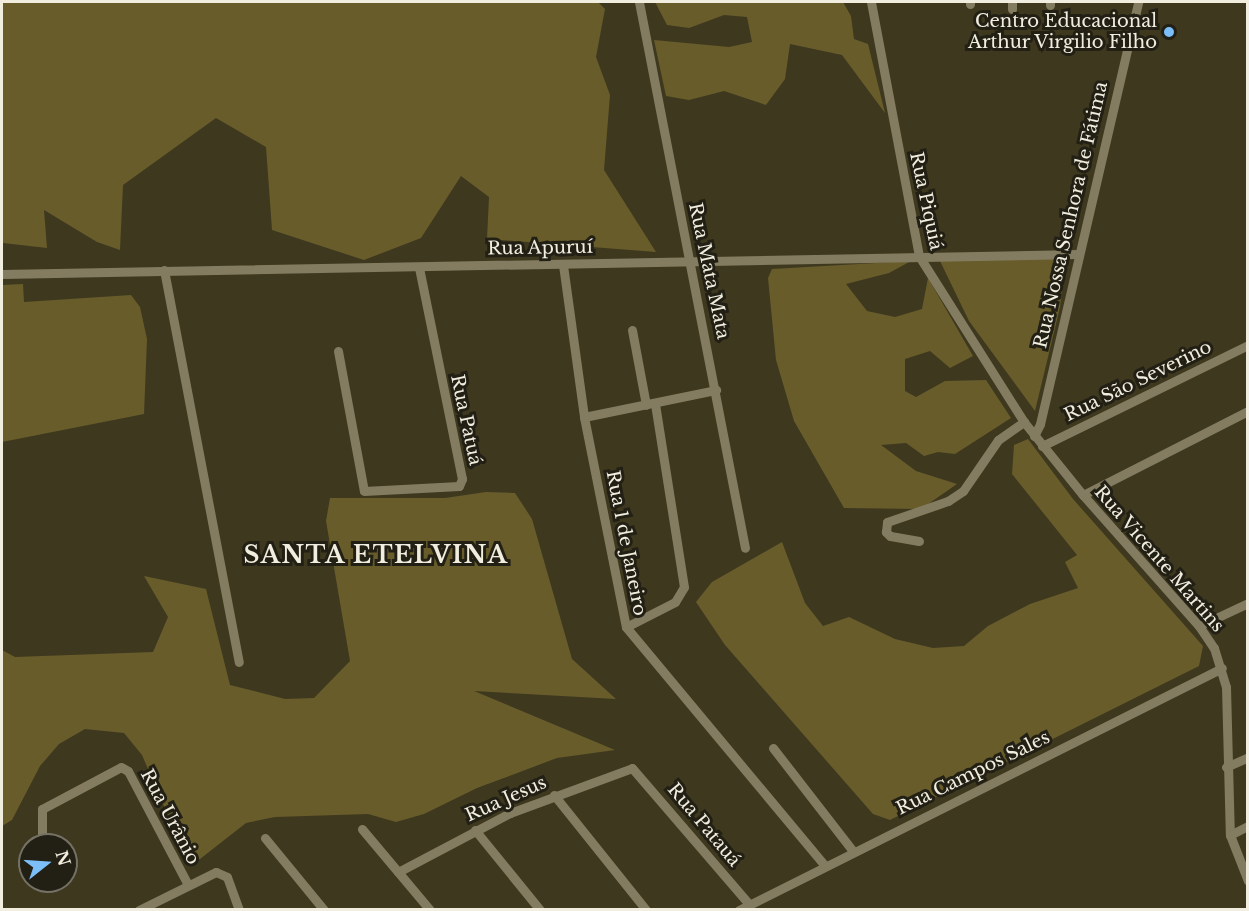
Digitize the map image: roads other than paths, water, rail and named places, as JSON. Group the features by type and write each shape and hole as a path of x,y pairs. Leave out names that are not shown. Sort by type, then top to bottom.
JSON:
{"street":[{"name":"Rua Mata Mata","path":"639,2 745,548"},
{"name":"Rua Piquiá","path":"871,2 919,256 1024,423 1042,446"},
{"name":"Rua Nossa Senhora de Fátima","path":"1034,436 1040,424 1138,2"},
{"name":"Rua Apuruí","path":"2,274 563,265 688,258 1079,254"},
{"name":"Rua 1 de Janeiro","path":"563,265 584,417 626,627 825,866"},
{"name":"Rua Patuá","path":"338,351 364,491 459,486 462,479 419,267"},
{"path":"164,270 239,662"},
{"path":"626,627 675,602 684,587 650,404 632,330"},
{"name":"Rua São Severino","path":"1042,446 1248,345"},
{"path":"584,417 716,390"},
{"path":"1083,495 1248,411"},
{"path":"919,541 890,536 886,532 887,522 948,501 963,491 998,440 1024,423"},
{"name":"Rua Vicente Martins","path":"1042,446 1199,626 1222,668 1226,687 1230,835 1248,881"},
{"path":"1199,626 1248,603"},
{"name":"Rua Campos Sales","path":"739,909 1222,668"},
{"path":"773,748 853,851"},
{"path":"1227,767 1248,758"},
{"name":"Rua Urânio","path":"42,833 42,809 121,767 128,771 188,885"},
{"name":"Rua Jesus","path":"398,872 475,830 554,795 632,768"},
{"name":"Rua Patauá","path":"632,768 749,904"},
{"path":"554,795 646,909"},
{"path":"1230,835 1248,826"},
{"path":"362,829 430,909"},
{"path":"475,830 540,909"},
{"path":"265,838 324,909"},
{"path":"140,909 216,872 227,877 239,909"}],"place":[{"name":"Centro Educacional Arthur Virgilio Filho","path":"1169,32"}],"district":[{"name":"SANTA ETELVINA","path":"376,555"}]}
